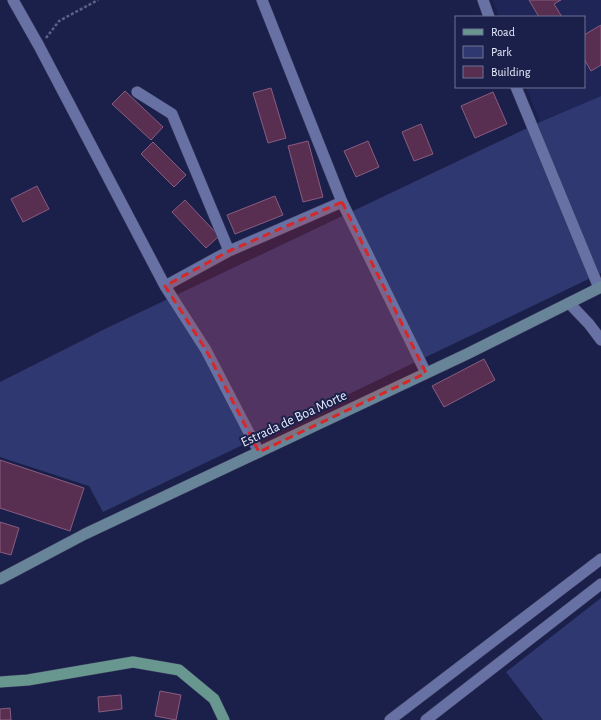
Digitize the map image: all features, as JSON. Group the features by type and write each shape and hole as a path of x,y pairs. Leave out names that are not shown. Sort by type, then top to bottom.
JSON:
{"main road":[{"name":"Estrada de Boa Morte","path":"0,579 85,534 426,373 600,288"},
{"path":"0,682 28,680 133,662 179,670 214,699 224,720"}],"street":[{"path":"13,0 39,46 165,286 206,350 259,452"},
{"path":"262,0 342,202 426,373"},
{"path":"483,0 489,16"},
{"path":"516,88 600,288"},
{"path":"137,92 172,114 229,251"},
{"path":"165,286 229,251 342,202"},
{"path":"569,303 589,324 601,340"},
{"path":"390,720 601,559"},
{"path":"426,720 601,584"}],"path":[{"path":"39,46 59,21 98,0"}],"highlighted area":[{"path":"342,202 426,373 259,452 206,350 165,286 229,251"}],"shaded area":[{"path":"493,0 601,0 601,96 540,122 526,88 585,88 585,16 499,16"}],"green space":[{"path":"601,96 601,273 103,512 89,486 0,457 0,382 107,328 540,122"},
{"path":"601,598 601,720 543,720 506,672"}],"building":[{"path":"529,0 561,0 554,4 561,16 538,16"},
{"path":"601,25 601,65 591,71 585,61 585,34"},
{"path":"271,88 286,138 268,143 253,93"},
{"path":"125,91 163,127 151,140 112,104"},
{"path":"493,92 507,124 475,138 461,106"},
{"path":"421,124 433,154 414,161 402,132"},
{"path":"308,141 323,197 303,202 288,146"},
{"path":"368,141 379,167 356,177 344,151"},
{"path":"153,142 186,175 174,187 141,154"},
{"path":"37,186 49,209 23,222 11,199"},
{"path":"275,196 283,215 235,234 227,215"},
{"path":"185,200 219,236 206,248 172,212"},
{"path":"484,359 495,380 444,407 432,386"},
{"path":"0,460 84,488 70,531 0,508"},
{"path":"0,522 19,528 11,555 0,552"},
{"path":"160,691 181,695 176,720 155,716"},
{"path":"121,695 122,709 99,712 98,697"},
{"path":"10,708 11,720 0,720 0,709"}]}
